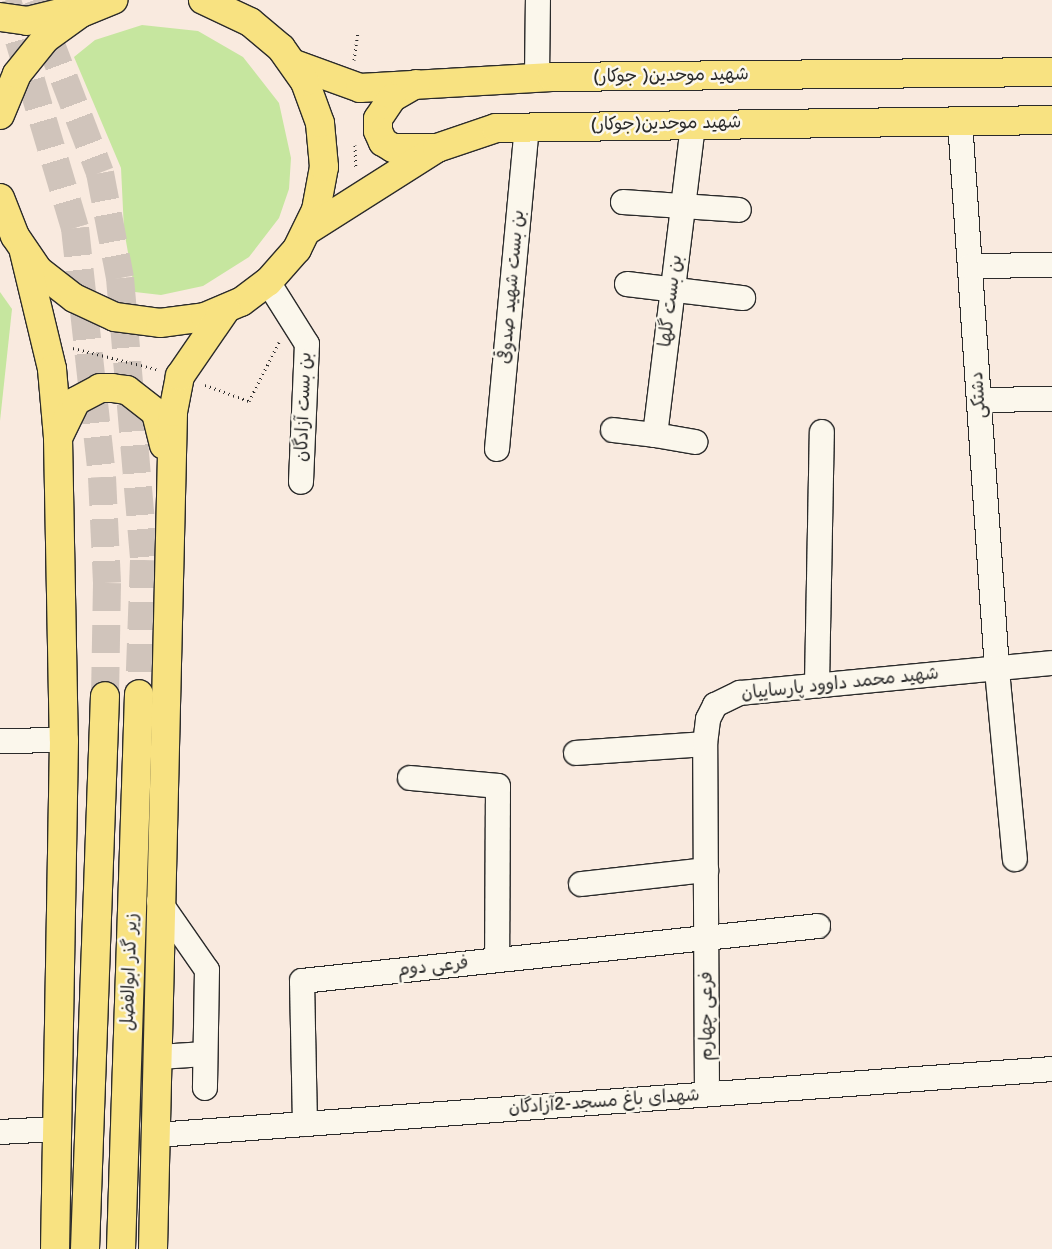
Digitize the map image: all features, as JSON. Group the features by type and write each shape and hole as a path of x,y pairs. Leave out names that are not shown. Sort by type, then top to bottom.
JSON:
{"main road":[{"path":"24,252 61,290 115,317 183,321 226,309 268,282 308,230 321,188 324,145 314,102 294,64 250,22 203,0"},
{"path":"0,17 27,21 108,2"},
{"path":"0,115 17,74 45,39 108,2"},
{"name":"شهید موحدین( جوکار)","path":"294,64 360,88 537,78 1052,72"},
{"path":"416,84 392,98 378,119 378,131 383,142 393,148 437,148"},
{"name":"شهید موحدین(جوکار)","path":"308,230 437,148 496,128 527,126 1052,120"},
{"path":"0,198 24,252 52,369 58,438 64,740 54,1249"},
{"path":"153,1249 159,1057 159,901 170,473 175,391 180,376 226,309"},
{"path":"58,438 76,401 84,394 100,388 127,390 156,413 170,473"},
{"name":"زیر گذر ابوالفضل","path":"120,1249 139,694"},
{"name":"زیر گذر ابوالفضل","path":"86,1249 105,696"}],"street":[{"path":"537,78 538,0"},
{"name":"دشتکی","path":"960,121 997,670 1015,860"},
{"name":"بن بست گلها","path":"656,435 693,124"},
{"name":"بن بست شهید صدوقی","path":"497,449 527,126"},
{"path":"623,202 739,210"},
{"path":"970,266 1052,265"},
{"name":"بن بست آزادگان","path":"268,282 307,344 301,482"},
{"path":"627,284 743,298"},
{"path":"979,400 1052,399"},
{"path":"613,430 695,442"},
{"path":"817,684 822,432"},
{"name":"شهید محمد داوود پارساییان","path":"706,937 705,744 708,719 726,696 817,684 997,670 1052,663"},
{"path":"0,741 64,740"},
{"path":"576,753 705,744"},
{"path":"410,778 498,786 497,960"},
{"path":"581,884 706,870"},
{"path":"159,901 207,970 205,1088"},
{"name":"فرعی دوم","path":"305,1124 302,981 818,926"},
{"name":"فرعی چهارم","path":"706,937 707,1094"},
{"path":"159,1057 205,1054"},
{"name":"شهدای‌ باغ مسجد-2آزادگان","path":"156,1135 1052,1069"},
{"path":"0,1132 56,1129"}],"green space":[{"path":"142,25 198,31 243,57 279,103 291,158 289,189 279,218 249,257 203,286 161,295 135,292 124,230 121,168 74,57 95,40"},
{"path":"0,292 12,309 0,421"}],"tunnel":[{"path":"7,0 75,228 102,477 107,583 105,696"},
{"path":"34,0 100,173 120,278 144,560 139,694"}]}
